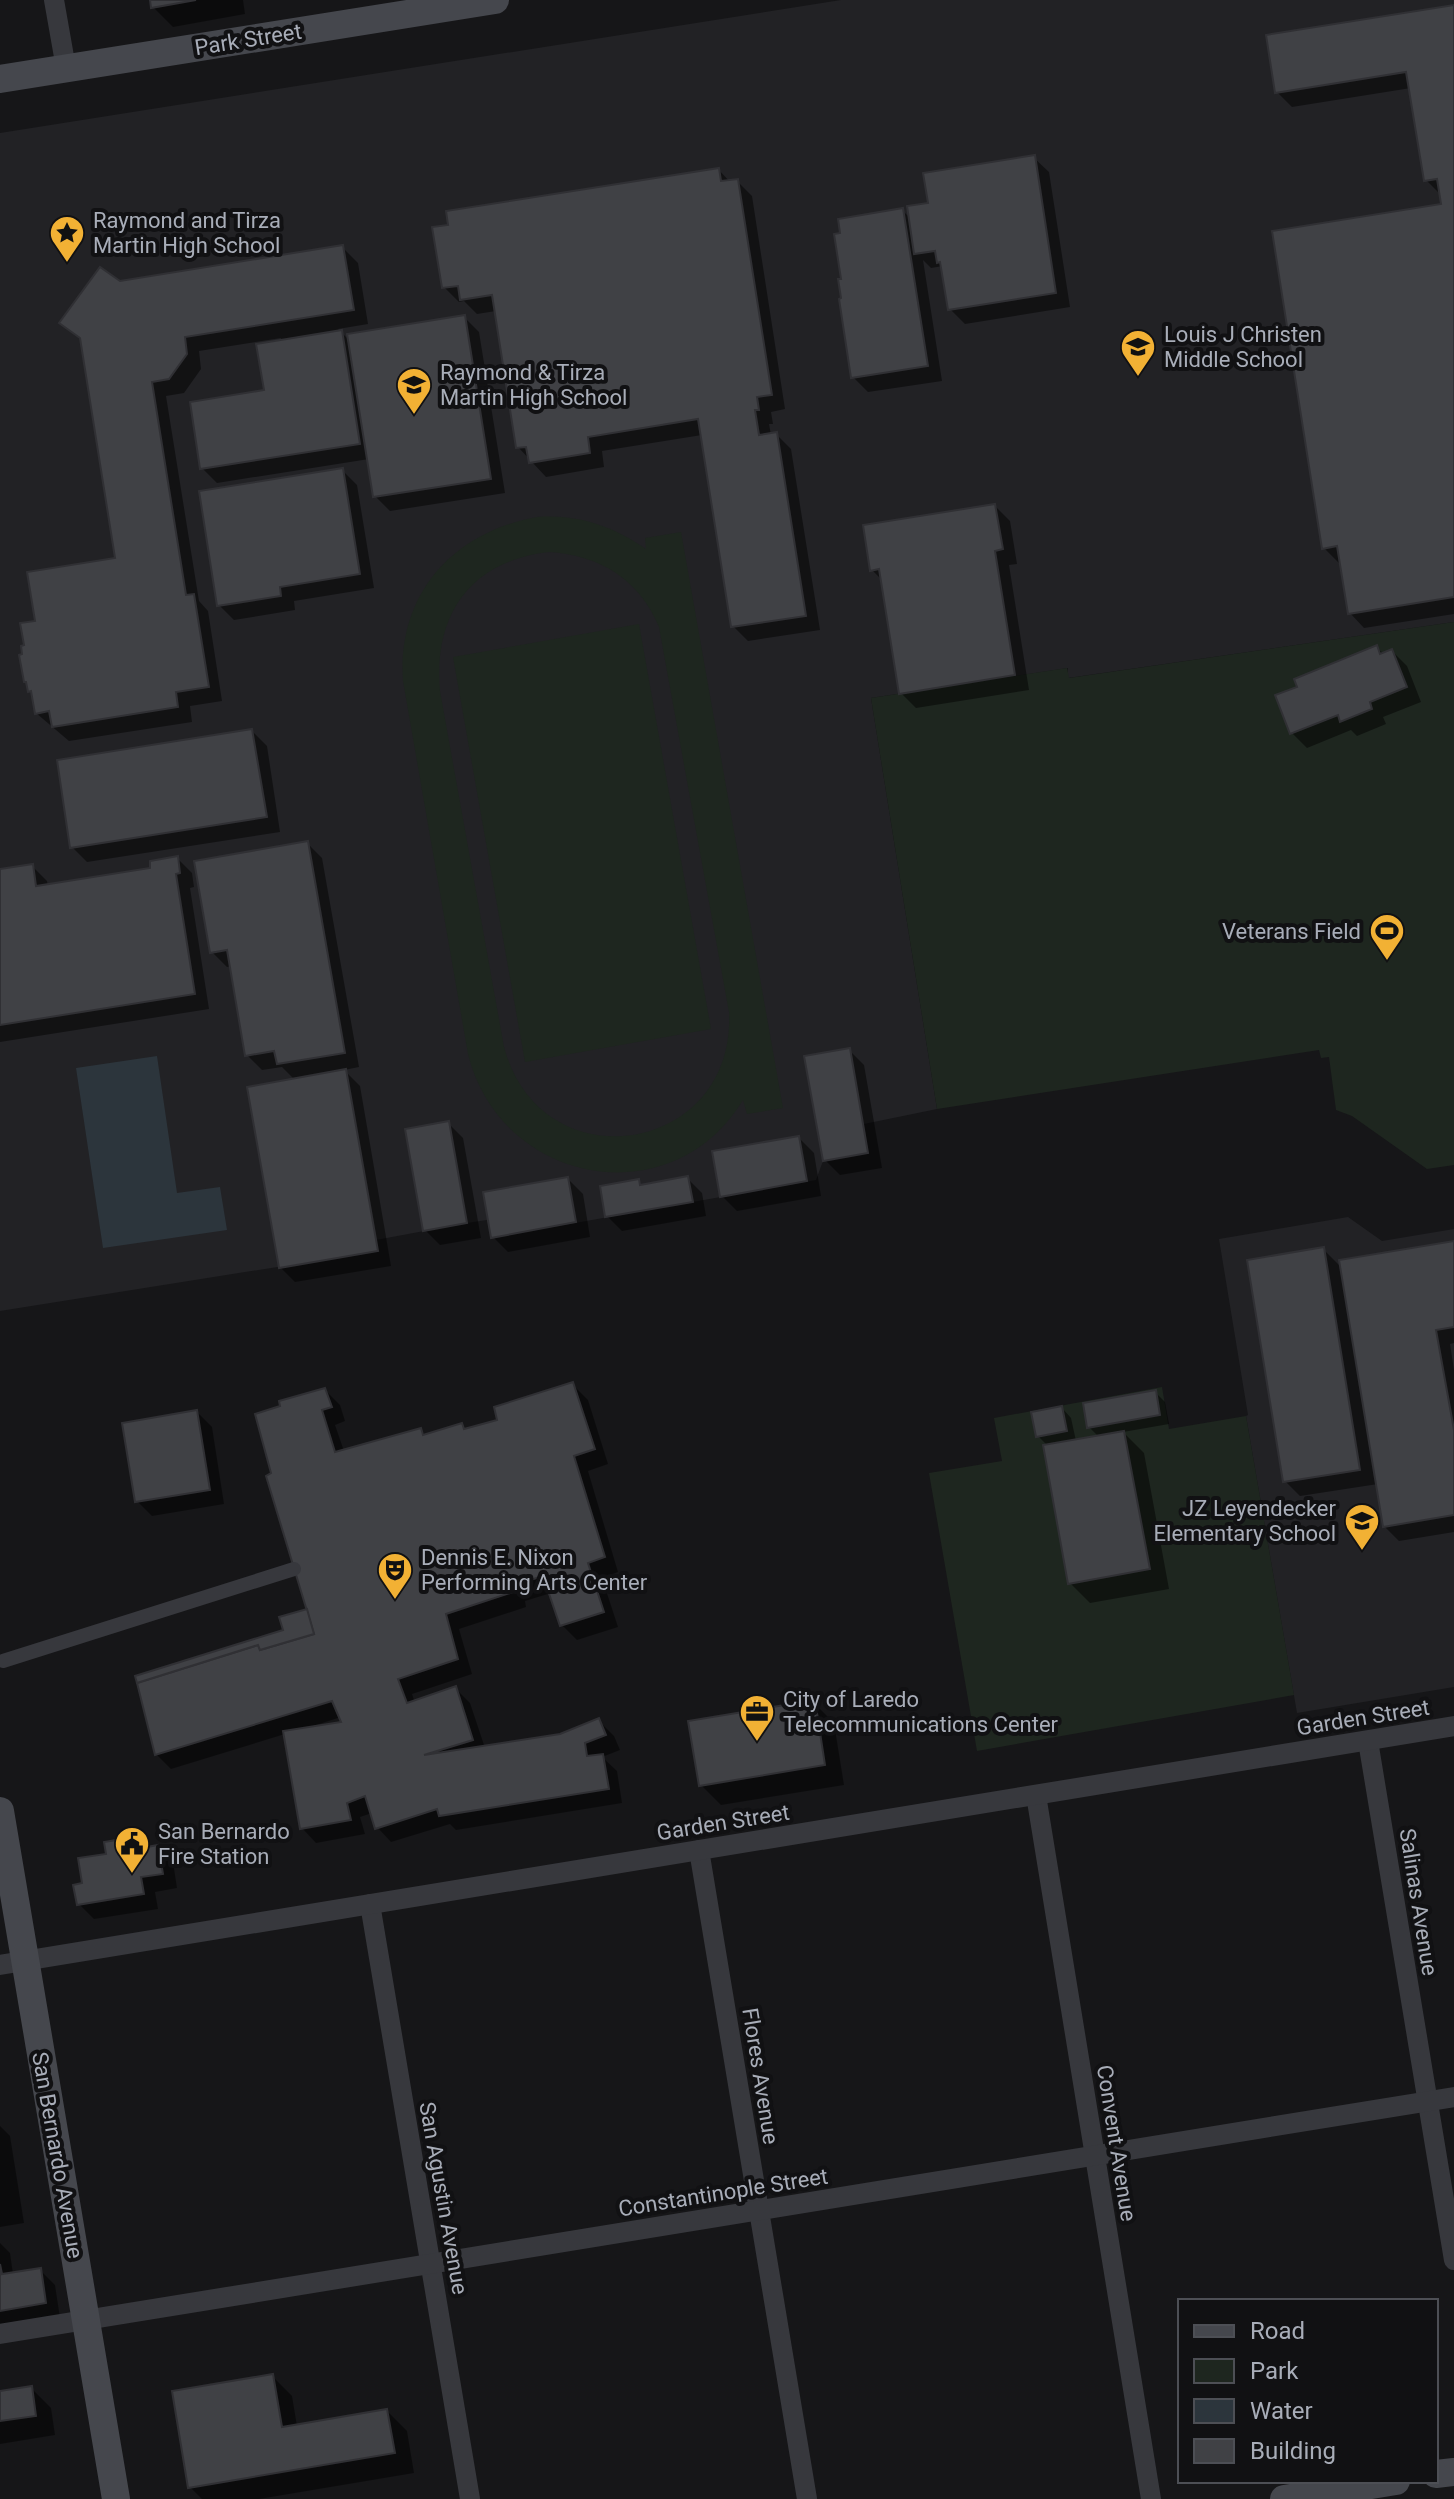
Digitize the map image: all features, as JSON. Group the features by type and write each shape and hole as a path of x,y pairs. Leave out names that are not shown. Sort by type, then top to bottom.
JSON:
{"main road":[{"name":"Park Street","path":"0,79 398,8 495,0"},
{"name":"San Bernardo Avenue","path":"0,1811 13,1963 86,2320 116,2499"},
{"path":"1284,2499 1384,2483"}],"street":[{"path":"54,0 66,68"},
{"path":"3,1661 294,1569"},
{"name":"Garden Street","path":"13,1963 1454,1726"},
{"name":"Salinas Avenue","path":"1368,1741 1454,2260"},
{"name":"Convent Avenue","path":"1036,1795 1151,2499"},
{"name":"Flores Avenue","path":"699,1850 807,2499"},
{"name":"San Agustin Avenue","path":"370,1904 470,2499"},
{"name":"Constantinople Street","path":"0,2334 1454,2097"}],"shaded area":[{"name":"Raymond & Tirza Martin High School","path":"841,0 1454,0 1454,622 1068,678 1068,668 871,698 937,1109 864,1124 868,1153 823,1161 816,1180 491,1238 487,1220 467,1223 376,1240 378,1251 0,1311 0,133"},
{"name":"JZ Leyendecker Elementary School","path":"1348,1217 1382,1241 1454,1229 1454,1687 1297,1713 1219,1239"}],"green space":[{"path":"537,517 580,520 608,528 646,549 645,538 681,532 783,1108 747,1114 743,1100 712,1137 675,1161 633,1172 591,1170 550,1157 514,1133 486,1098 468,1054 403,681 404,650 410,621 421,595 436,572 456,553 480,537","holes":["549,552 568,554 601,565 629,583 651,610 659,627 729,1012 723,1060 702,1097 671,1122 633,1135 593,1134 556,1120 525,1091 504,1047 440,691 439,663 443,638 463,596 478,580 522,557"]},
{"path":"1454,622 1454,1165 1427,1169 1352,1116 1336,1110 1329,1057 1321,1058 1319,1050 937,1109 871,698 1067,668 1069,678"},
{"path":"639,624 711,1029 525,1062 453,657"},
{"path":"1162,1387 1169,1429 1246,1416 1294,1695 977,1751 929,1473 1002,1461 994,1418"}],"water":[{"path":"157,1056 177,1193 220,1187 227,1230 103,1248 76,1068"}],"building":[{"path":"150,0 196,0 151,8"},
{"path":"1454,5 1454,597 1348,614 1337,546 1322,549 1272,231 1441,204 1437,179 1424,181 1406,72 1275,93 1266,35"},
{"path":"1035,155 1056,293 948,310 940,262 937,263 935,251 914,254 907,206 928,203 923,173"},
{"path":"719,168 721,181 738,179 772,395 757,397 759,410 755,410 759,435 777,432 806,616 731,627 698,419 588,437 590,453 529,463 526,447 516,448 492,295 460,300 458,286 442,288 432,227 448,225 446,211"},
{"path":"903,208 928,366 851,378 839,299 838,279 841,279 834,234 840,233 838,219"},
{"path":"343,245 354,310 185,337 187,354 169,379 152,382 186,595 194,594 209,687 176,692 178,707 52,727 49,711 35,714 19,655 24,645 20,623 35,621 27,572 115,558 80,338 59,323 100,267 120,281"},
{"path":"465,315 491,479 373,497 347,334"},
{"path":"342,330 360,444 200,469 190,402 264,390 256,344"},
{"path":"343,468 360,574 280,587 281,596 217,606 199,491"},
{"path":"995,504 1003,549 995,551 1015,675 899,694 879,569 870,571 863,525"},
{"path":"1377,645 1380,654 1392,649 1407,687 1370,702 1372,709 1340,722 1338,715 1290,734 1275,695 1297,687 1294,679"},
{"path":"252,729 267,817 70,848 57,760"},
{"path":"308,841 345,1053 277,1064 274,1051 245,1056 227,950 210,953 194,861"},
{"path":"178,856 180,873 176,874 195,994 0,1025 0,869 33,864 36,886 150,868 150,861"},
{"path":"850,1048 868,1153 823,1161 804,1056"},
{"path":"346,1069 378,1251 279,1268 247,1087"},
{"path":"449,1121 467,1223 423,1231 405,1129"},
{"path":"799,1136 807,1181 720,1197 712,1151"},
{"path":"688,1176 693,1202 605,1217 600,1186 639,1179 640,1185"},
{"path":"568,1177 576,1222 491,1238 483,1192"},
{"path":"1454,1241 1454,1327 1436,1330 1454,1430 1454,1515 1383,1527 1339,1260"},
{"path":"1324,1247 1360,1470 1283,1482 1247,1260"},
{"name":"Dennis E. Nixon Performing Arts Center","path":"573,1382 595,1449 574,1456 605,1557 588,1563 604,1612 560,1626 543,1576 511,1586 513,1592 446,1614 458,1659 398,1679 407,1703 456,1686 473,1740 424,1755 560,1734 599,1718 606,1735 585,1743 587,1756 603,1754 609,1789 439,1816 437,1809 375,1829 365,1796 347,1803 351,1820 300,1829 283,1731 341,1722 332,1701 155,1755 137,1683 258,1645 260,1650 314,1634 266,1476 271,1473 255,1414 280,1406 279,1401 325,1388 332,1407 322,1410 335,1452 421,1428 423,1435 462,1423 464,1429 497,1420 494,1407"},
{"path":"1156,1390 1160,1415 1087,1428 1083,1403"},
{"path":"1062,1406 1067,1431 1036,1437 1031,1412"},
{"path":"197,1410 210,1490 135,1502 122,1423"},
{"path":"1124,1431 1150,1569 1068,1584 1043,1445"},
{"path":"307,1609 314,1634 260,1650 258,1645 137,1683 135,1676 283,1630 279,1617"},
{"name":"City of Laredo Telecommunications Center","path":"815,1700 825,1765 699,1786 688,1721"},
{"path":"134,1837 136,1849 158,1845 163,1874 141,1877 144,1894 77,1905 73,1885 82,1883 78,1858 106,1854 104,1842"},
{"path":"0,2264 2,2274 41,2268 46,2303 0,2311"},
{"path":"273,2374 282,2427 387,2409 395,2453 188,2488 172,2391"},
{"path":"32,2386 36,2416 0,2421 0,2391"}],"place":[{"name":"Raymond and Tirza Martin High School","path":"67,264"},
{"name":"Louis J Christen Middle School","path":"1138,378"},
{"name":"Raymond & Tirza Martin High School","path":"414,416"},
{"name":"Veterans Field","path":"1387,962"},
{"name":"JZ Leyendecker Elementary School","path":"1362,1552"},
{"name":"Dennis E. Nixon Performing Arts Center","path":"395,1601"},
{"name":"City of Laredo Telecommunications Center","path":"757,1743"},
{"name":"San Bernardo Fire Station","path":"132,1875"}]}
